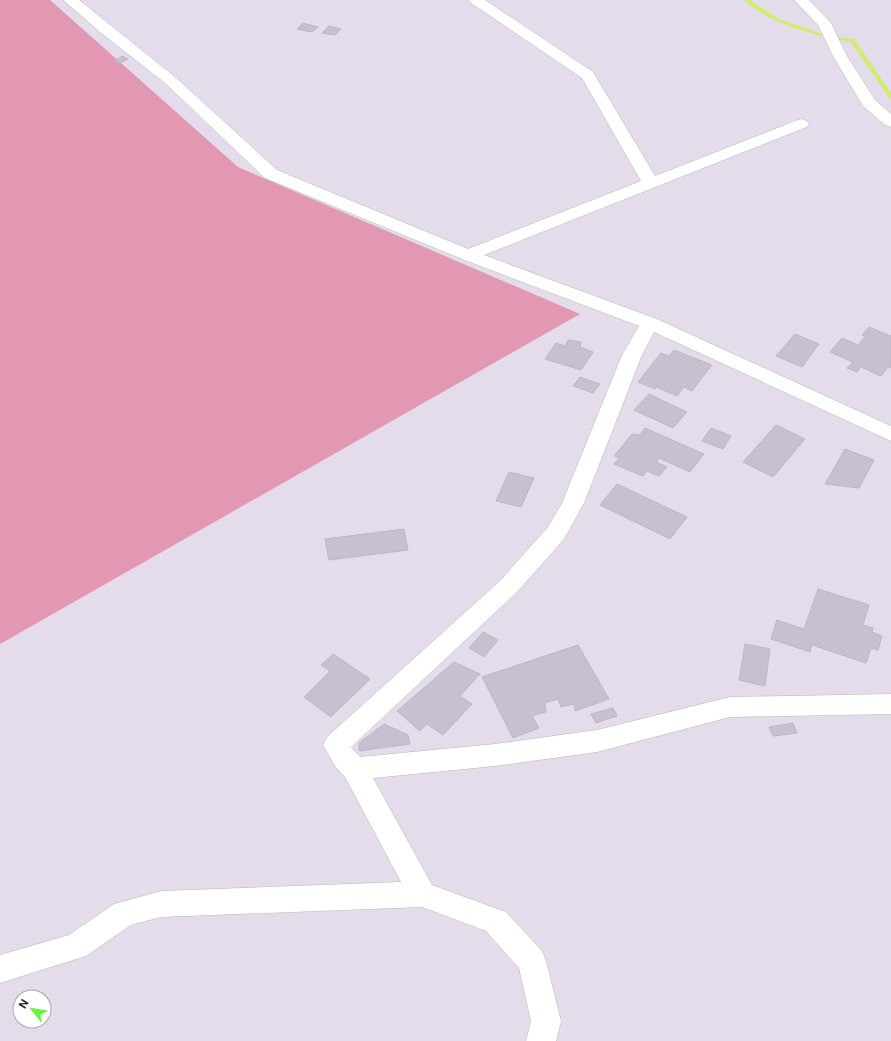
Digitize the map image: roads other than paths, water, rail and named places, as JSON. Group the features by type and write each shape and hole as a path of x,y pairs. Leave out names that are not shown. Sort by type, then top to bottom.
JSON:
{"street":[{"path":"70,0 170,80 271,174 468,255 650,323 891,434"},
{"path":"476,0 588,75 651,184"},
{"path":"801,0 824,23 840,56 869,103 891,122"},
{"path":"468,255 801,124"},
{"path":"422,894 354,769 344,758 336,744 509,586 556,533 573,503 632,355 650,323"},
{"path":"354,769 495,755 597,741 730,707 891,704"},
{"path":"0,968 76,946 124,914 161,904 422,894 496,921 532,960 546,1021 541,1041"}],"waterway":[{"path":"747,0 777,20 822,35 853,41 891,97"}]}
